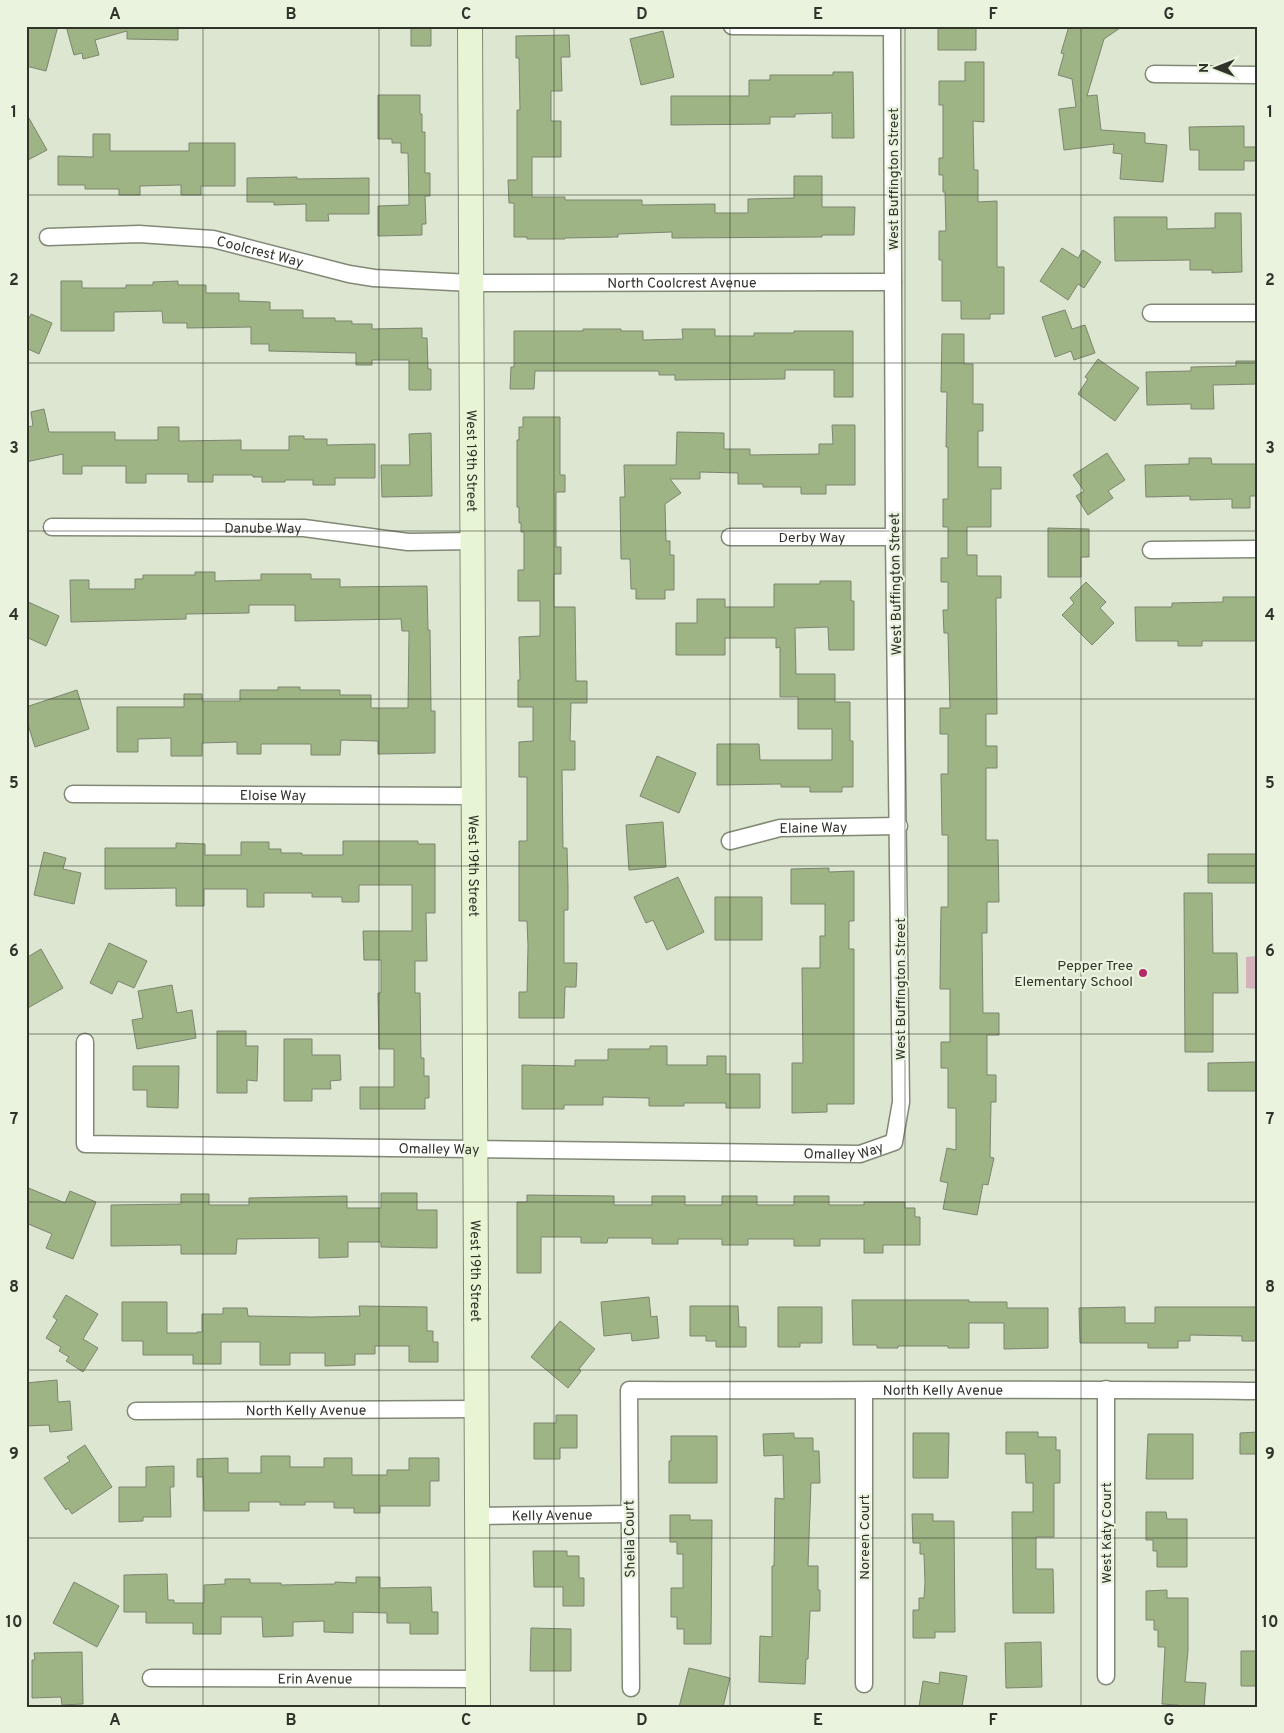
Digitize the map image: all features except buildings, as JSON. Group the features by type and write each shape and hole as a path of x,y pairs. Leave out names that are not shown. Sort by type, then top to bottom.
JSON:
{"main road":[{"name":"West 19th Street","path":"470,26 478,1707"}],"street":[{"path":"732,26 892,27"},
{"name":"West Buffington Street","path":"892,27 894,537 901,1102 894,1142"},
{"path":"1154,74 1258,75"},
{"name":"Coolcrest Way","path":"48,237 139,234 213,239 349,274 374,278 471,283"},
{"name":"North Coolcrest Avenue","path":"471,283 893,282"},
{"path":"1151,313 1258,314"},
{"name":"Danube Way","path":"52,528 304,528 408,542 473,541"},
{"name":"Derby Way","path":"730,537 894,537"},
{"path":"1151,550 1258,548"},
{"name":"Eloise Way","path":"73,794 473,796"},
{"name":"Elaine Way","path":"730,841 780,828 899,826"},
{"name":"Omalley Way","path":"85,1042 85,1144 860,1154 894,1142"},
{"name":"North Kelly Avenue","path":"628,1390 1106,1389 1258,1392"},
{"name":"West Katy Court","path":"1106,1389 1106,1676"},
{"name":"Sheila Court","path":"628,1390 631,1688"},
{"name":"Noreen Court","path":"864,1391 864,1684"},
{"name":"North Kelly Avenue","path":"136,1410 477,1409"},
{"name":"Kelly Avenue","path":"476,1516 629,1514"},
{"name":"Erin Avenue","path":"151,1678 478,1679"}],"shaded area":[{"path":"1258,956 1258,989 1246,988 1246,957"}],"place":[{"name":"Pepper Tree Elementary School","path":"1143,973"}]}
